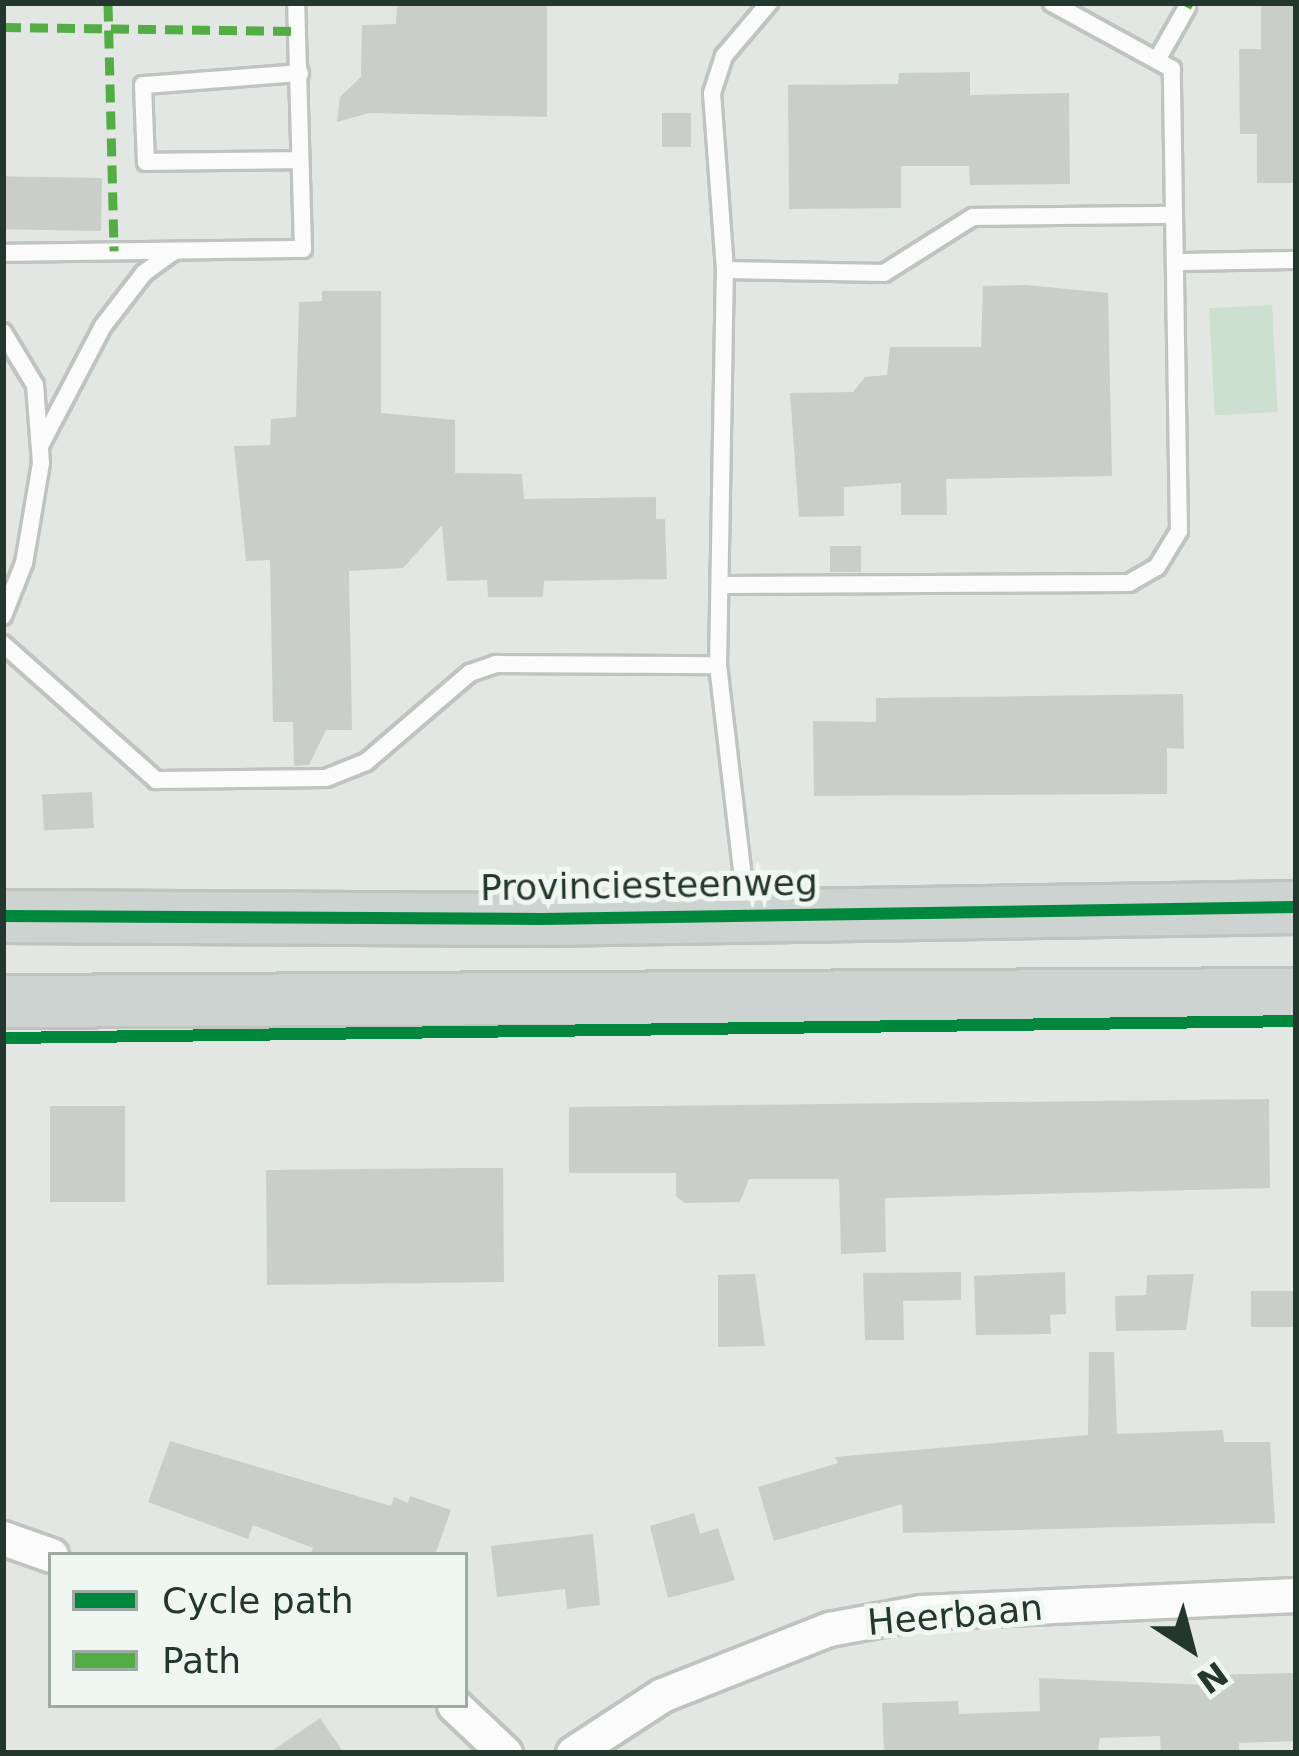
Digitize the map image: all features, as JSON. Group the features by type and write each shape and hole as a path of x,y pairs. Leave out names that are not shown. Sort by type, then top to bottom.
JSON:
{"main road":[{"name":"Provinciesteenweg","path":"3,916 1296,908"},
{"path":"3,1001 1296,994"}],"street":[{"path":"3,1538 48,1554"},
{"name":"Heerbaan","path":"573,1753 662,1695 829,1630 921,1612 1296,1595"},
{"path":"457,1708 505,1753"}],"lane":[{"path":"3,253 303,249 296,3"},
{"path":"747,913 718,664 724,585 725,270 712,93 724,56 769,3"},
{"path":"724,585 1129,583 1156,567 1179,530 1178,262 1169,215 1172,69 1052,3"},
{"path":"1157,60 1187,7"},
{"path":"299,73 143,85 146,162 300,160"},
{"path":"725,270 884,274 973,217 1169,215"},
{"path":"40,445 103,326 144,273 177,250"},
{"path":"1178,262 1296,260"},
{"path":"3,332 35,386 40,445 24,563 3,616"},
{"path":"3,644 156,779 326,778 366,762 470,673 496,664 718,664"}],"green space":[{"path":"1272,305 1278,412 1215,415 1209,308"}],"building":[{"path":"397,3 547,3 547,117 369,113 337,122 340,97 361,77 362,25 396,24"},
{"path":"1261,3 1296,3 1296,183 1257,183 1257,134 1240,134 1239,49 1261,49"},
{"path":"970,72 970,95 1069,93 1070,184 970,185 969,166 901,166 901,208 789,209 788,85 898,84 899,73"},
{"path":"662,113 691,113 691,147 662,147"},
{"path":"3,176 102,178 101,231 3,229"},
{"path":"983,286 1108,293 1112,476 946,479 947,515 901,515 901,483 844,487 844,516 799,517 790,393 853,392 865,377 887,375 890,347 981,347"},
{"path":"322,291 381,291 381,413 455,420 455,473 522,474 524,499 656,497 656,519 665,519 667,579 544,581 543,597 488,597 487,580 447,581 442,525 403,568 349,571 352,730 326,730 309,765 294,766 293,722 273,722 270,560 246,561 234,446 270,445 271,419 296,417 299,302 322,301"},
{"path":"830,546 861,546 861,572 830,572"},
{"path":"1183,694 1184,749 1167,748 1167,794 814,796 813,721 876,722 876,698"},
{"path":"92,792 94,828 44,831 42,795"},
{"path":"1269,1099 1270,1188 885,1198 886,1252 841,1254 839,1179 749,1179 740,1202 685,1203 676,1196 676,1173 569,1173 569,1107"},
{"path":"50,1106 125,1106 125,1202 50,1202"},
{"path":"503,1168 504,1282 267,1285 266,1170"},
{"path":"961,1272 961,1300 903,1301 904,1340 865,1340 863,1273"},
{"path":"1065,1272 1066,1314 1050,1315 1051,1334 976,1335 974,1276"},
{"path":"755,1274 765,1346 718,1347 718,1275"},
{"path":"1194,1274 1186,1330 1116,1331 1115,1296 1146,1295 1147,1275"},
{"path":"1251,1291 1296,1291 1296,1327 1251,1327"},
{"path":"1089,1352 1114,1352 1117,1434 1223,1430 1224,1442 1270,1442 1275,1523 903,1533 902,1504 774,1541 758,1487 838,1463 835,1457 1088,1435"},
{"path":"170,1441 391,1506 394,1497 408,1503 410,1496 451,1510 436,1552 311,1552 313,1548 253,1525 248,1539 148,1502"},
{"path":"694,1513 700,1534 718,1528 735,1580 668,1598 650,1526"},
{"path":"593,1534 600,1605 567,1609 565,1589 497,1597 491,1546"},
{"path":"1296,1673 1296,1741 1239,1743 1239,1753 1161,1753 1160,1736 1100,1738 1098,1752 884,1753 882,1703 958,1701 959,1714 1040,1711 1039,1678 1208,1685 1208,1675"},
{"path":"320,1718 344,1753 269,1753"}],"marked path":[{"path":"108,3 114,251"},
{"path":"1187,7 1189,3"},
{"path":"3,27 297,31"}],"cycle path":[{"path":"3,916 542,919 1296,907"},
{"path":"3,1038 1296,1021"}]}
